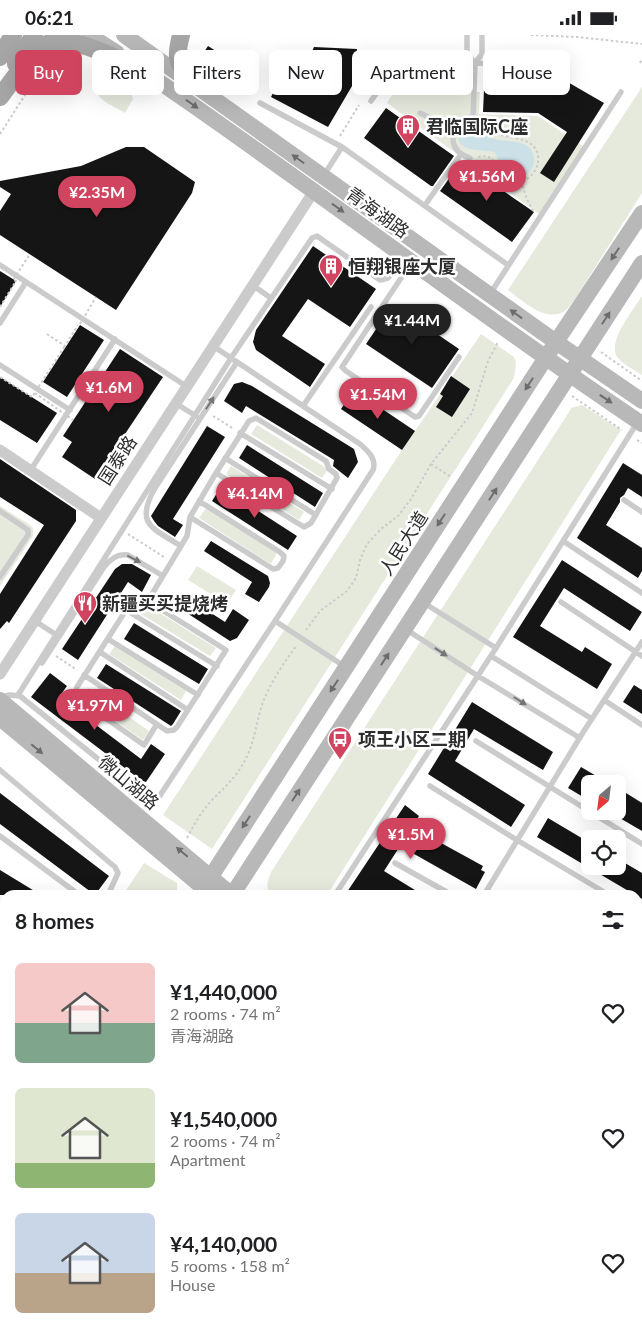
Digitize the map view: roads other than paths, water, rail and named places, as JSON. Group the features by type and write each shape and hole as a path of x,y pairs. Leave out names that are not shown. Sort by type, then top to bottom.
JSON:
{"main road":[{"path":"0,57 14,35"},
{"path":"0,90 34,35"},
{"name":"青海湖路","path":"89,35 112,50"},
{"name":"青海湖路","path":"124,35 174,70"},
{"path":"178,50 181,35"},
{"path":"0,97 40,49 52,41 67,39 89,43 102,50"},
{"name":"青海湖路","path":"164,85 409,259 546,359 565,382 636,426"},
{"name":"青海湖路","path":"210,95 556,343 642,401"},
{"name":"人民大道","path":"206,889 346,667 642,213"},
{"path":"235,890 642,263"},
{"name":"微山湖路","path":"6,703 180,851 206,889"},
{"name":"微山湖路","path":"6,703 206,889"}],"street":[{"name":"国泰路","path":"0,674 212,345 314,191"},
{"path":"0,451 100,518"}],"lane":[{"path":"467,35 467,54 475,63"},
{"path":"473,118 475,63 482,55 482,35"},
{"path":"371,101 383,84 389,54 463,58 475,63 483,64"},
{"path":"489,295 621,92"},
{"path":"260,103 342,147 508,265"},
{"path":"420,113 455,130"},
{"path":"470,159 461,154 455,147 453,140 455,130 461,122 473,118 486,122 493,133"},
{"path":"314,191 342,147"},
{"path":"425,205 461,154"},
{"path":"6,703 50,652 58,635 122,530 197,417 231,358 314,236 318,236 380,279 388,278 409,259"},
{"path":"409,259 405,272 342,367 415,417 419,416 459,357"},
{"path":"0,265 186,386"},
{"path":"0,323 26,281"},
{"path":"252,285 271,298"},
{"path":"303,406 370,307"},
{"path":"30,471 115,339"},
{"path":"6,703 144,795 153,799 159,797 375,466 373,458 368,451 212,345"},
{"path":"181,546 150,525 146,517 146,511 150,497 184,444 197,417 205,411 237,362"},
{"path":"0,365 70,410"},
{"path":"175,403 197,417"},
{"path":"157,724 144,745 80,700 75,693 84,675 126,610 146,600 152,594 187,536 190,517 199,501 240,433 249,421 256,418 327,462 329,469 336,474 337,478 309,525 302,527 216,473"},
{"path":"338,890 496,649 636,426"},
{"path":"240,433 332,489"},
{"path":"225,458 316,515"},
{"path":"624,500 642,512"},
{"path":"190,517 273,569 278,569 283,561 284,556 280,552 199,501"},
{"path":"0,511 28,530 28,535 0,577"},
{"path":"563,541 642,593"},
{"path":"6,703 58,635 104,567 112,559 122,554 128,555 163,576"},
{"path":"84,675 167,731 174,730 225,652 224,648 146,600"},
{"path":"422,602 496,649"},
{"path":"561,602 642,656"},
{"path":"126,610 217,666"},
{"path":"34,621 58,635"},
{"path":"275,621 346,667"},
{"path":"405,628 478,676 580,738"},
{"path":"108,639 198,695"},
{"path":"487,890 604,699 642,642"},
{"path":"100,653 188,710"},
{"path":"491,656 592,719"},
{"path":"604,699 642,725"},
{"path":"476,741 642,844"},
{"path":"0,770 115,867 118,873 110,890"},
{"path":"430,786 517,841 601,890"},
{"path":"0,836 73,890"},
{"path":"395,863 443,890"}],"place":[{"name":"君临国际C座","path":"408,147"},
{"name":"恒翔银座大厦","path":"331,287"},
{"name":"新疆买买提烧烤","path":"85,624"},
{"name":"项王小区二期","path":"340,760"}]}
